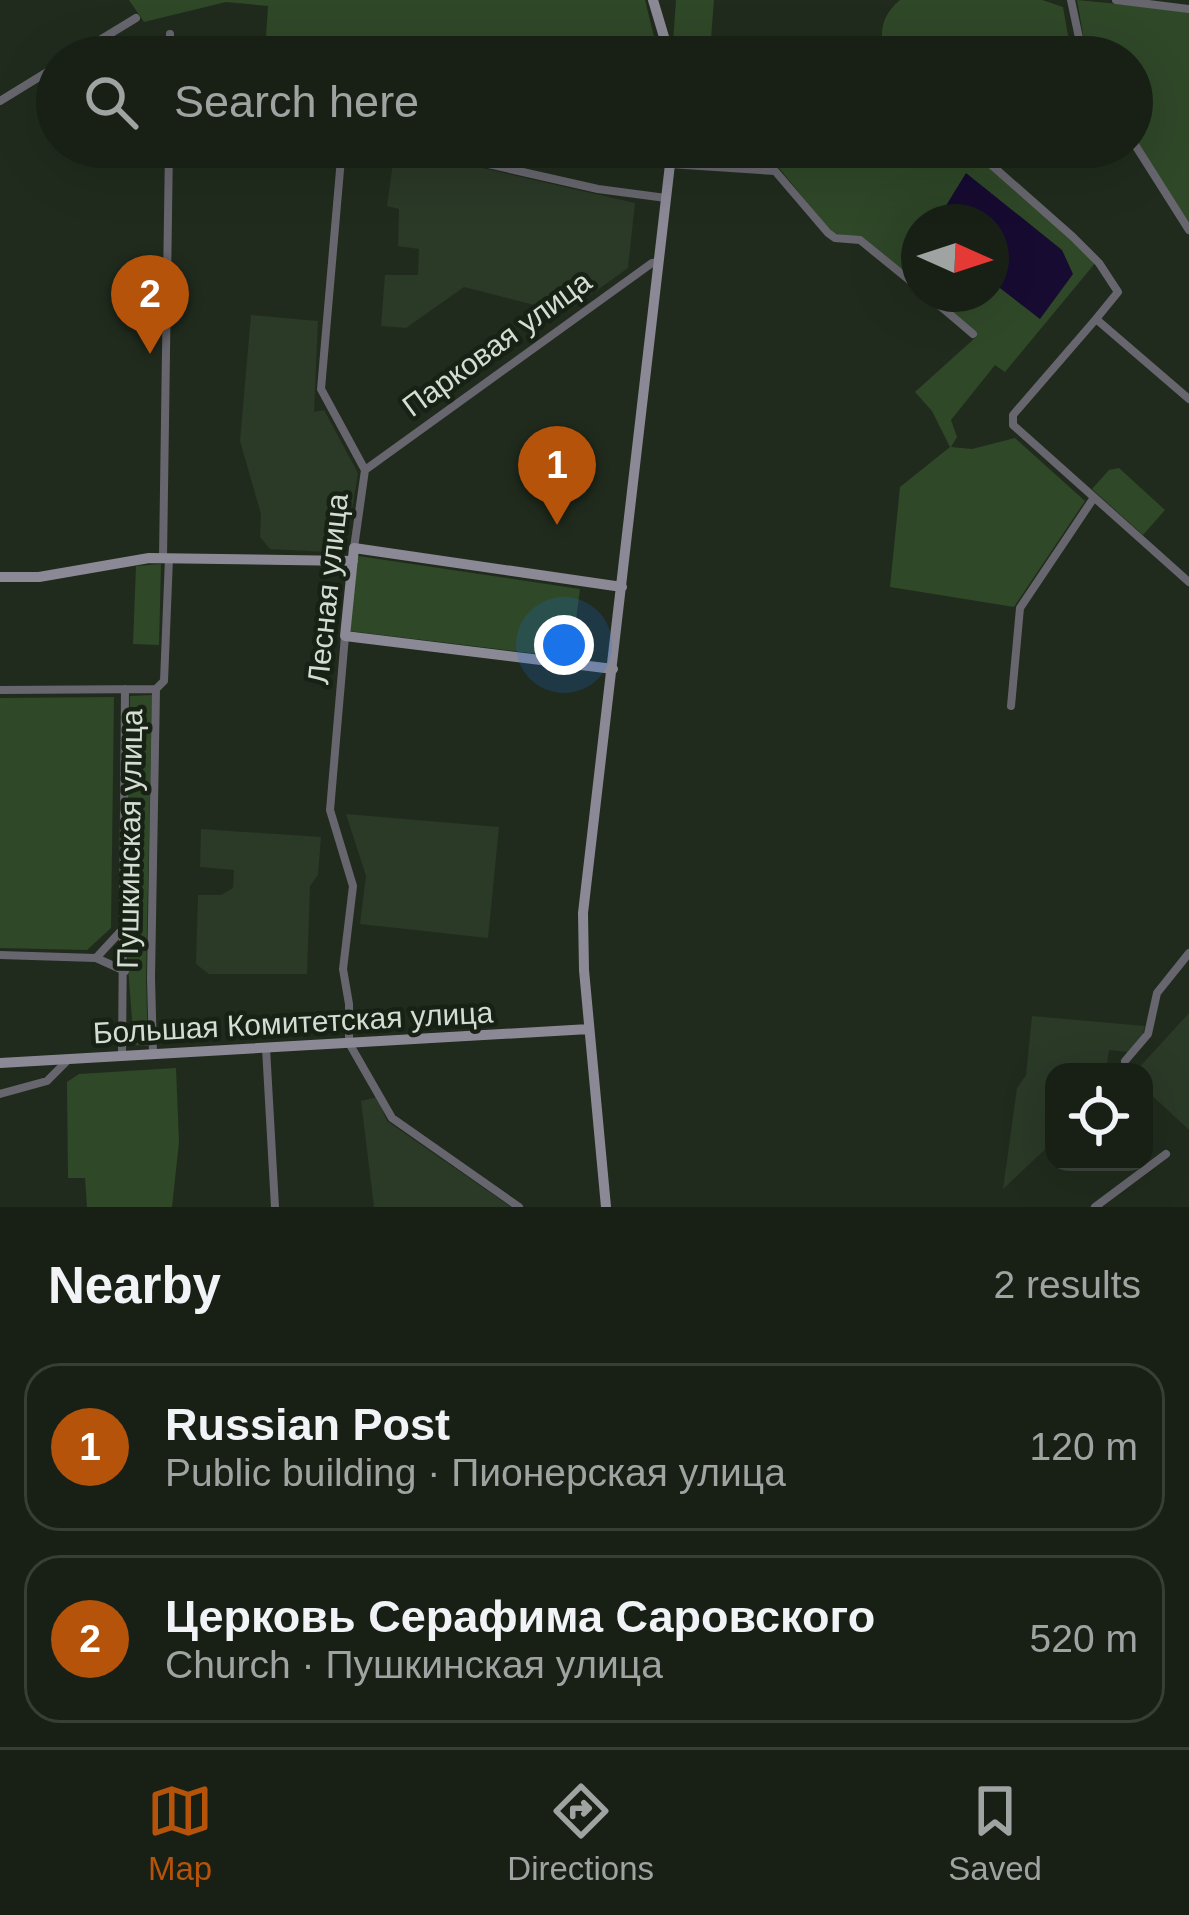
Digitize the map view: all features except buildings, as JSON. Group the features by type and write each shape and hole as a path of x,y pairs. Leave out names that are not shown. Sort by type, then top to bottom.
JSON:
{"street":[{"path":"652,0 663,36"},
{"path":"1071,0 1079,36"},
{"path":"1116,0 1189,9"},
{"path":"106,36 136,18"},
{"path":"0,101 36,79"},
{"name":"Пушкинская улица","path":"153,1053 157,689 164,681 169,168"},
{"name":"Лесная улица","path":"340,168 321,389 365,470 330,810 353,886 343,969 349,1043"},
{"path":"503,168 598,190 667,199"},
{"path":"607,1207 583,913 670,168"},
{"path":"730,168 775,171 828,233 860,240 901,274"},
{"path":"993,168 1099,263 1118,292 1012,417 1017,430 1189,582"},
{"path":"1150,168 1189,230"},
{"name":"Парковая улица","path":"365,470 659,262"},
{"path":"947,312 973,334"},
{"path":"1096,319 1189,399"},
{"path":"1011,706 1020,608 1093,499"},
{"path":"0,577 39,577 166,558 354,555 622,587"},
{"path":"345,636 613,669"},
{"name":"Пушкинская улица","path":"122,1055 125,689"},
{"path":"0,690 157,689"},
{"path":"96,958 122,931"},
{"path":"1125,1061 1148,1034 1156,993 1189,953"},
{"path":"0,955 96,958 124,971"},
{"name":"Большая Комитетская улица","path":"0,1063 589,1029"},
{"path":"349,1043 392,1118 519,1207"},
{"path":"266,1046 275,1207"},
{"path":"0,1094 47,1081 67,1061"},
{"path":"1097,1206 1166,1154"}],"shaded area":[{"path":"392,168 482,168 635,203 628,268 565,313 464,287 406,328 381,326 385,275 418,275 419,249 398,246 399,209 387,206"},
{"path":"966,173 1005,204 947,204"},
{"path":"1009,207 1062,250 1073,274 1040,319 1009,295"},
{"path":"251,315 318,321 314,412 324,410 358,473 345,553 270,549 260,537 261,514 240,441"},
{"path":"346,814 499,827 488,938 360,924 366,876"},
{"path":"201,829 321,837 318,875 310,886 307,974 209,974 196,964 198,895 221,895 233,888 234,870 200,867"},
{"path":"1189,1013 1189,1130 1153,1096 1153,1063 1143,1063"},
{"path":"1032,1016 1145,1026 1128,1052 1109,1050 1107,1063 1045,1063 1045,1149 1003,1189 1017,1088 1026,1075"},
{"path":"377,1097 387,1121 511,1207 374,1207 361,1101"}],"green space":[{"path":"129,0 645,0 654,36 266,36 268,6 226,2 144,22"},
{"path":"676,0 714,0 711,36 673,36"},
{"path":"900,0 1042,0 1063,7 1068,36 882,36 888,13"},
{"path":"1077,0 1189,11 1189,223 1153,167 1153,36 1083,36"},
{"path":"779,168 990,168 1096,262 1005,372 995,365 951,420 957,437 951,447 972,449 1015,438 1085,501 1014,607 890,587 900,487 950,447 932,411 915,392 976,337 948,312 1009,312 1009,204 901,204 901,271 860,237 832,233"},
{"path":"1119,468 1165,510 1143,535 1092,489 1109,470"},
{"path":"358,556 580,589 571,658 349,631"},
{"path":"161,564 159,645 133,644 136,566"},
{"path":"152,695 148,1046 134,1045 125,928 130,696"},
{"path":"114,697 111,928 87,950 0,948 0,698"},
{"path":"176,1068 179,1142 172,1207 87,1207 85,1178 68,1178 67,1082 79,1074"}],"place":[{"name":"Церковь Серафима Саровского","path":"150,354"},
{"name":"Russian Post","path":"557,525"}]}
